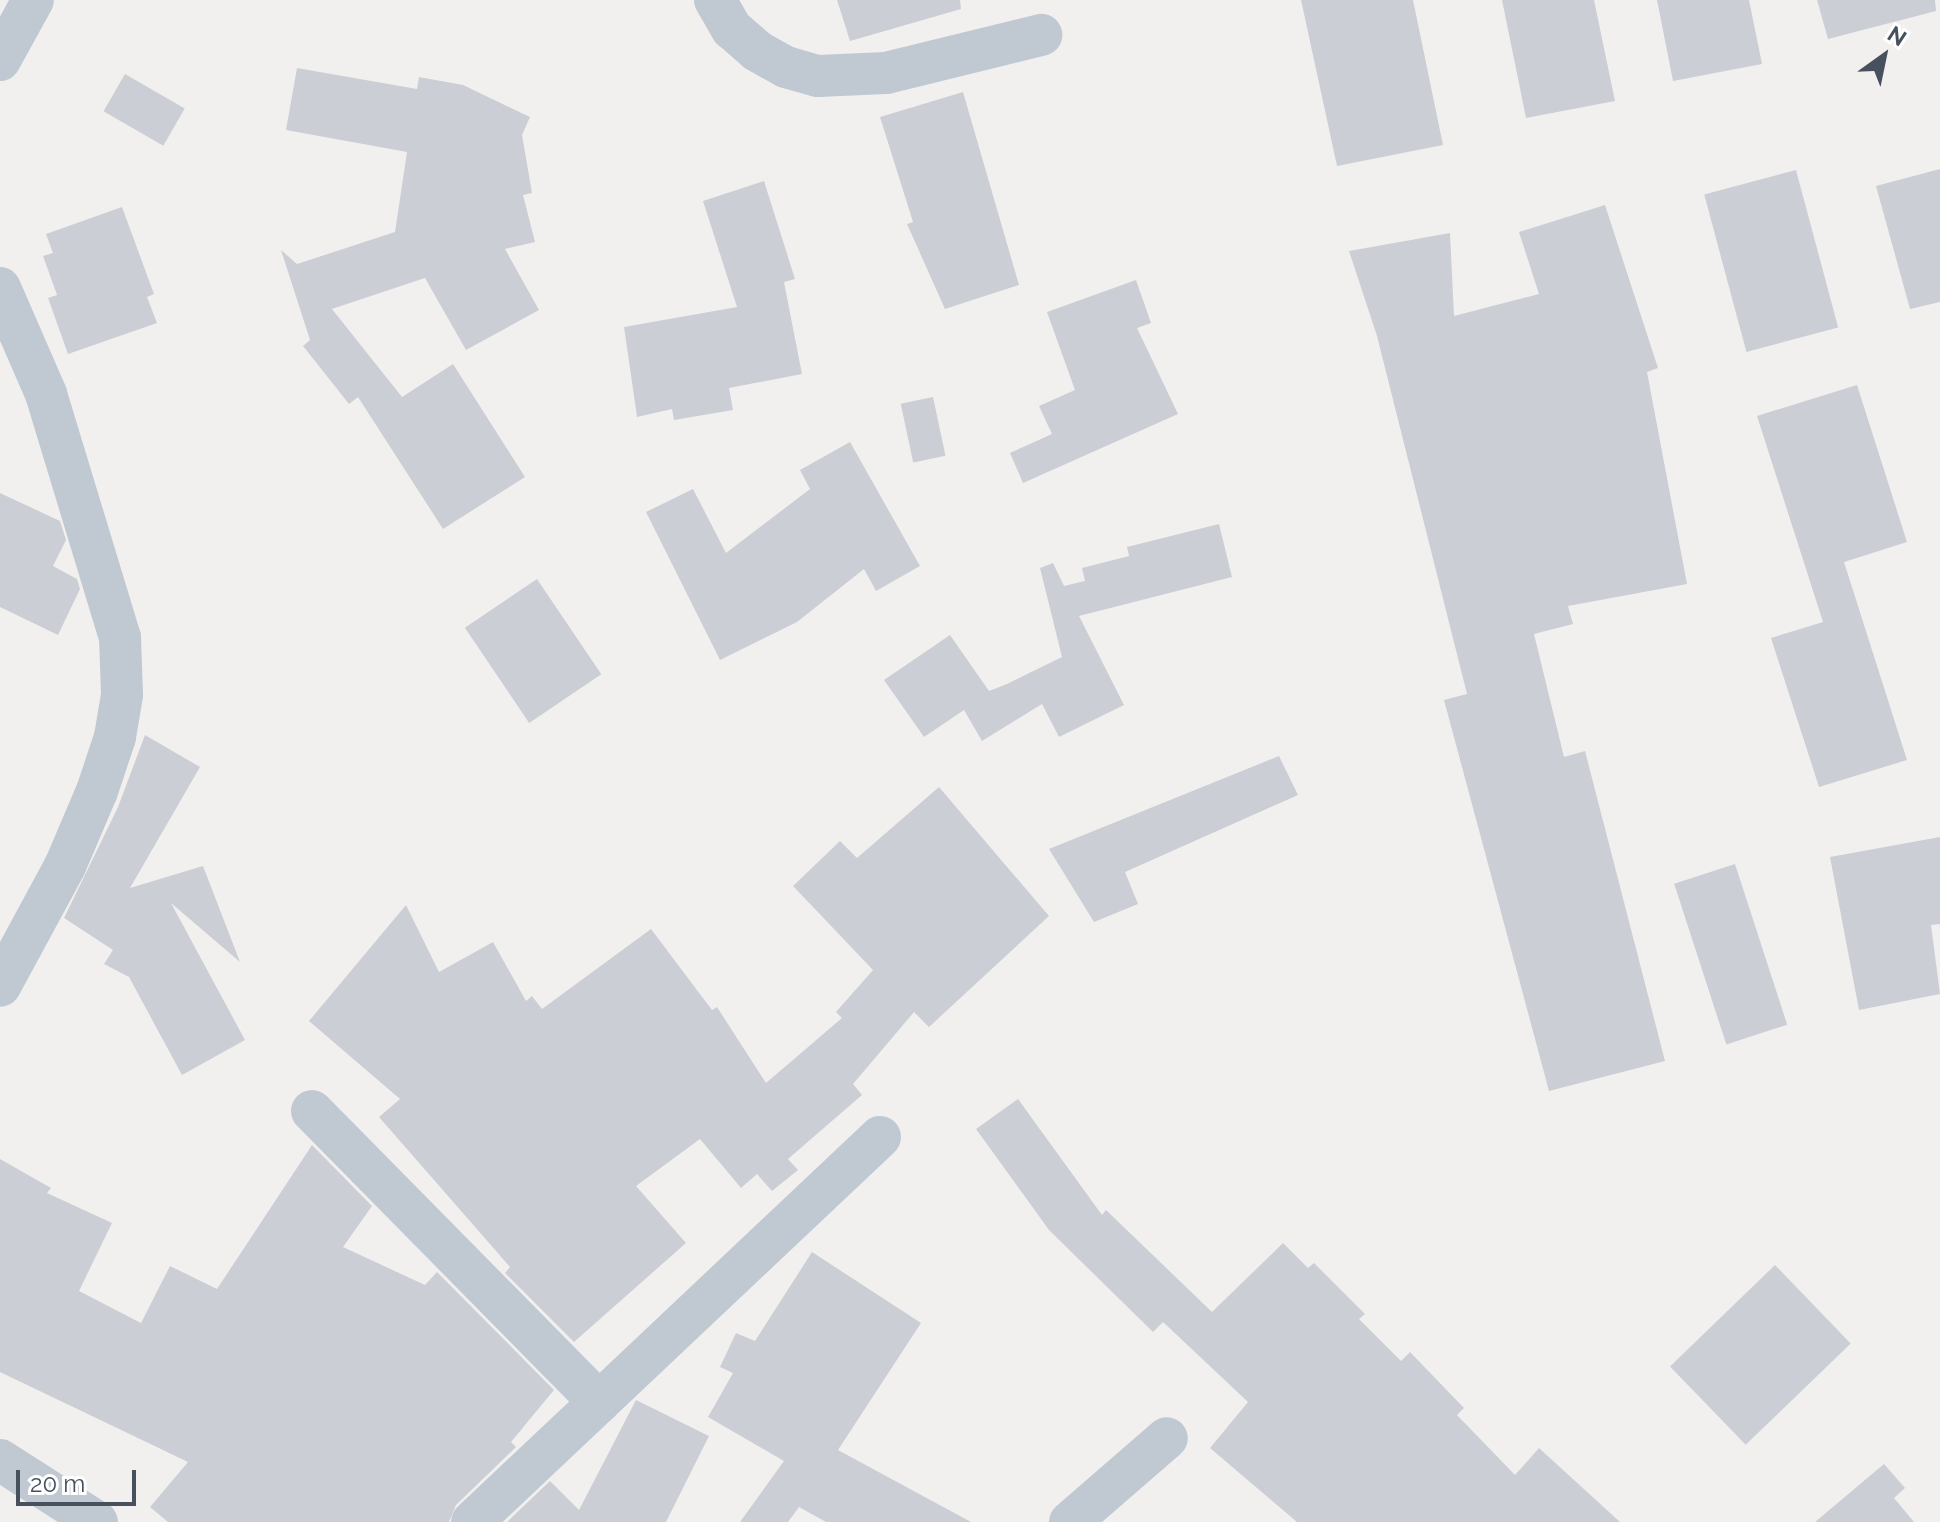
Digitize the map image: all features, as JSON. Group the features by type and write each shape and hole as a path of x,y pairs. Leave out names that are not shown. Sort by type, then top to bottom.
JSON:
{"street":[{"path":"0,60 33,0"},
{"path":"715,0 732,29 757,51 786,67 818,76 886,73 1041,35"},
{"path":"0,288 46,394 120,637 122,695 115,737 97,791 65,866 0,986"},
{"path":"312,1111 599,1402"},
{"path":"472,1522 880,1137"},
{"path":"1070,1522 1167,1438"},
{"path":"0,1460 97,1522"}],"building":[{"path":"837,0 960,0 961,9 850,41"},
{"path":"1301,0 1413,0 1443,145 1337,166"},
{"path":"1502,0 1594,0 1615,101 1526,118"},
{"path":"1657,0 1749,0 1762,64 1673,81"},
{"path":"1817,0 1935,0 1936,11 1828,39"},
{"path":"297,68 417,89 419,77 463,85 530,117 522,135 532,193 523,195 535,242 505,249 539,310 466,350 425,278 332,309 402,397 453,364 525,477 443,529 358,397 349,404 303,346 310,340 281,250 297,264 395,232 407,152 286,130"},
{"path":"125,74 185,108 163,146 104,111"},
{"path":"963,92 1019,285 945,309 907,224 913,222 880,117"},
{"path":"1940,169 1940,302 1910,309 1876,186"},
{"path":"1796,170 1838,327 1746,352 1704,195"},
{"path":"764,181 795,279 784,282 802,374 729,388 733,410 674,420 672,409 637,417 624,327 737,307 703,201"},
{"path":"1605,205 1658,368 1647,372 1687,584 1568,606 1573,624 1534,634 1564,757 1585,751 1665,1061 1549,1091 1444,700 1467,694 1377,336 1349,251 1450,233 1454,316 1539,294 1519,232"},
{"path":"122,207 154,294 147,297 157,323 68,354 48,298 57,295 43,256 53,253 46,234"},
{"path":"1136,280 1151,323 1137,328 1178,414 1023,483 1010,453 1052,434 1039,406 1075,390 1047,312"},
{"path":"1857,385 1907,542 1844,562 1907,760 1819,787 1771,638 1823,622 1757,416"},
{"path":"933,397 945,456 913,463 901,404"},
{"path":"850,442 920,566 876,591 864,569 797,622 720,660 646,512 693,489 726,553 810,489 800,470"},
{"path":"0,493 60,521 66,540 53,566 77,579 80,589 58,635 0,607"},
{"path":"1219,524 1232,577 1079,616 1124,705 1059,737 1042,704 982,741 964,710 924,737 884,680 950,635 989,691 1007,684 1062,657 1040,568 1053,563 1064,586 1085,581 1082,568 1129,556 1127,547"},
{"path":"537,579 601,674 529,723 465,628"},
{"path":"145,735 200,767 130,888 203,866 240,962 171,903 245,1040 182,1075 129,977 104,964 113,950 64,918 118,807"},
{"path":"1279,756 1298,795 1125,872 1138,904 1094,922 1049,849"},
{"path":"939,787 1049,916 929,1027 914,1012 853,1084 862,1095 788,1159 798,1170 772,1191 757,1174 741,1188 700,1139 636,1186 686,1243 574,1342 505,1273 510,1267 379,1117 400,1099 309,1021 406,905 439,972 493,942 526,1001 532,996 542,1009 651,929 712,1010 717,1007 766,1083 842,1018 836,1012 873,970 793,886 840,841 857,858"},
{"path":"1940,837 1940,924 1931,925 1940,994 1859,1010 1830,857"},
{"path":"1735,864 1787,1025 1726,1045 1674,884"},
{"path":"1018,1099 1102,1215 1106,1210 1212,1312 1283,1243 1308,1268 1314,1263 1365,1314 1359,1319 1401,1361 1410,1352 1464,1408 1457,1415 1515,1475 1539,1448 1620,1522 1297,1522 1210,1448 1248,1402 1163,1322 1153,1332 1049,1230 976,1129"},
{"path":"312,1145 372,1206 343,1247 425,1285 437,1272 554,1390 511,1442 516,1447 456,1505 449,1522 168,1522 150,1507 188,1462 0,1372 0,1159 51,1188 47,1193 112,1223 79,1291 141,1323 170,1266 217,1289"},
{"path":"812,1252 921,1323 838,1450 971,1522 826,1522 799,1507 788,1522 740,1522 784,1461 708,1417 733,1373 720,1367 736,1333 755,1341"},
{"path":"1775,1265 1851,1343 1746,1445 1670,1366"},
{"path":"636,1400 709,1436 666,1522 507,1522 550,1481 579,1510"},
{"path":"1884,1464 1905,1488 1894,1498 1914,1522 1815,1522"}]}
